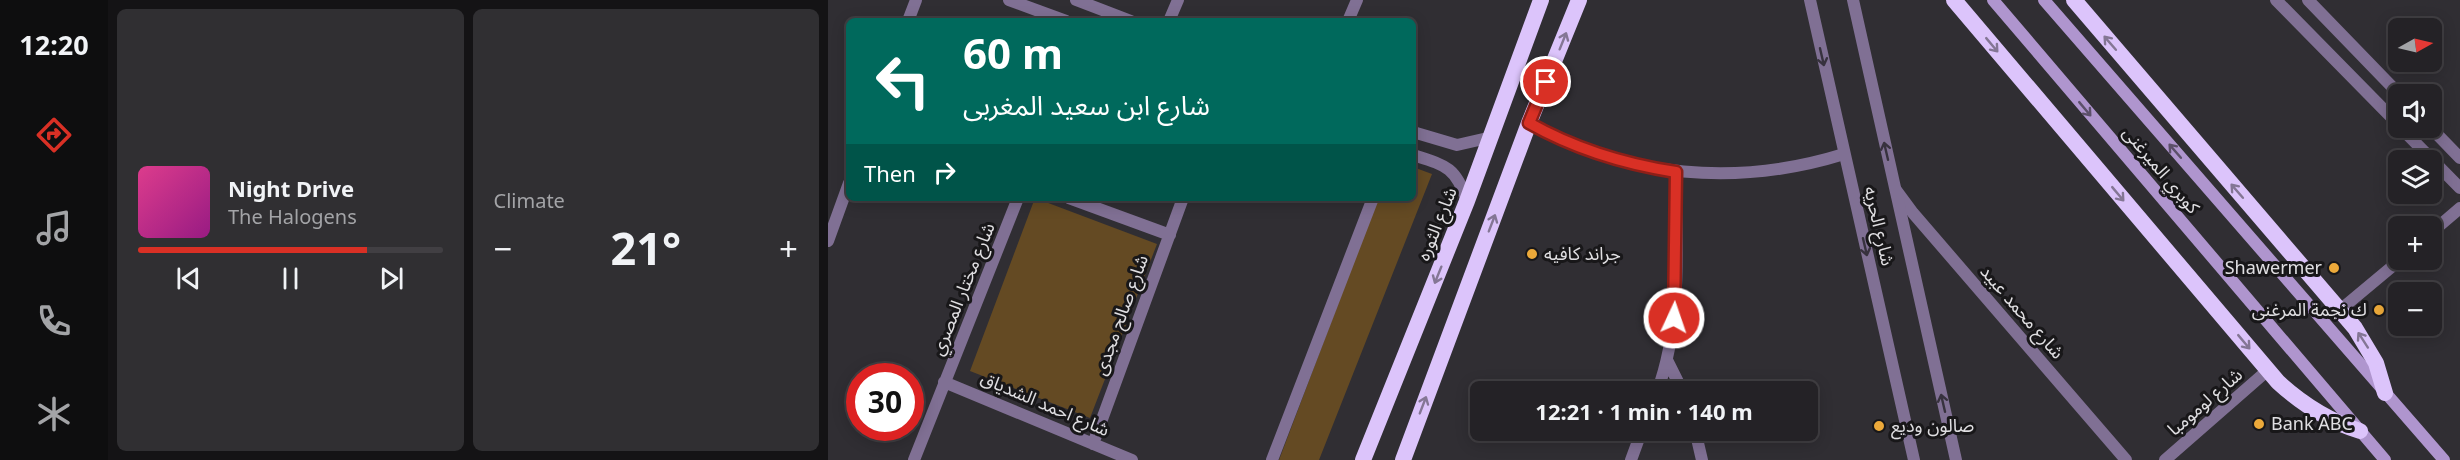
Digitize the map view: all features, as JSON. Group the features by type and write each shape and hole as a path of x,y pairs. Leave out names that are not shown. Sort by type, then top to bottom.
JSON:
{"highway":[{"name":"شارع الثوره","path":"1363,460 1492,137 1541,0"},
{"path":"1403,460 1529,123 1579,0"},
{"path":"1954,0 1968,7 2268,370 2288,391 2310,408 2335,422 2360,431"},
{"path":"2074,0 2355,328 2370,351 2381,376 2385,393"}],"main road":[{"name":"كوبري الميرغنى","path":"1993,0 2385,460"},
{"name":"كوبري الميرغنى","path":"2044,0 2444,460"}],"street":[{"path":"909,18 916,0"},
{"path":"1009,0 1058,18"},
{"path":"1076,0 1123,18"},
{"path":"1170,18 1178,0"},
{"path":"1349,18 1357,0"},
{"name":"شارع الحريه","path":"1810,0 1914,460"},
{"name":"شارع الحريه","path":"1853,0 1956,460"},
{"path":"2276,0 2388,114"},
{"path":"2308,0 2389,84"},
{"path":"1529,123 1563,141 1600,155 1676,172 1719,174 1761,172 1803,166 1844,154"},
{"path":"1416,133 1457,145 1492,137"},
{"path":"2412,138 2460,188"},
{"path":"2441,138 2460,158"},
{"path":"1416,156 1448,167 1459,181 1467,201"},
{"path":"1660,381 1667,360 1675,304 1676,172"},
{"name":"شارع محمد عبيد","path":"1894,186 1913,213 2126,460"},
{"path":"828,241 846,191"},
{"name":"شارع مختار المصري","path":"914,460 1017,201"},
{"path":"1077,201 1170,235"},
{"name":"شارع صالح مجدى","path":"1093,444 1182,201"},
{"path":"1272,460 1372,201"},
{"path":"2442,223 2460,208"},
{"path":"2340,310 2388,270"},
{"path":"1667,360 1678,381"},
{"name":"شارع لومومبا","path":"2165,460 2268,370"},
{"name":"شارع احمد الشدياق","path":"944,382 1132,460"},
{"path":"1631,460 1638,441"},
{"path":"1698,441 1702,460"}],"shaded area":[{"path":"1416,168 1432,174 1319,460 1279,460 1377,201 1416,201"},
{"path":"1034,201 1043,201 1157,244 1090,418 970,371"}],"place":[{"name":"جراند كافيه","path":"1532,254"},
{"name":"Shawermer","path":"2334,268"},
{"name":"ك نجمة المرغنى","path":"2379,310"},
{"name":"Bank ABC","path":"2259,424"},
{"name":"صالون وديع","path":"1879,426"}],"route":[{"path":"1546,82 1529,123 1563,141 1600,155 1676,172 1674,318"}]}
